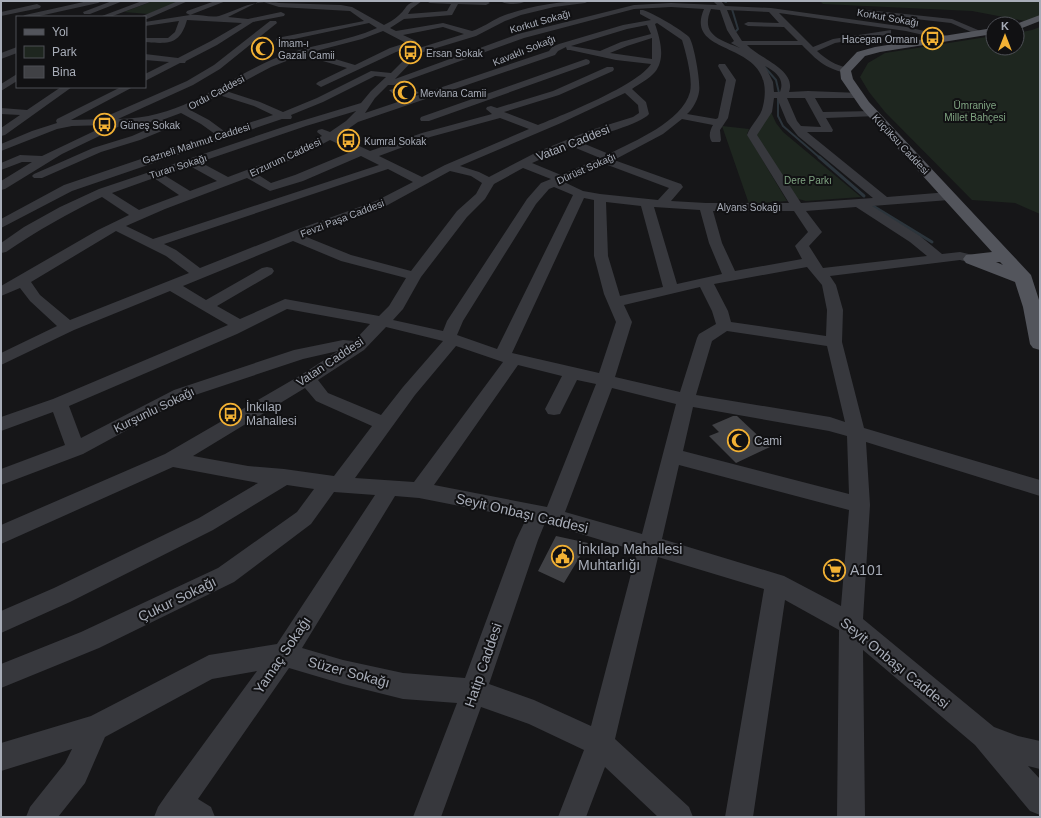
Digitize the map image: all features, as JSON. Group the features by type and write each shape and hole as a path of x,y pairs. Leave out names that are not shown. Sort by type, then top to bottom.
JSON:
{"main road":[{"path":"1025,24 1040,18"},
{"path":"1025,30 1040,24"},
{"name":"Küçüksu Caddesi","path":"985,34 886,52 870,57 856,71 858,79 882,111 1005,256 1033,282"},
{"name":"Küçüksu Caddesi","path":"949,40 861,54 846,70 847,79 869,110 955,196 1033,282 1040,344"},
{"path":"972,258 1005,256"},
{"path":"972,258 1033,282"}],"street":[{"path":"1,14 68,1"},
{"path":"26,16 42,6 98,1"},
{"path":"78,15 119,1"},
{"path":"106,16 149,1"},
{"path":"146,16 184,1"},
{"path":"150,35 179,19 222,1"},
{"path":"219,18 256,1"},
{"path":"264,1 280,5"},
{"path":"346,8 354,1"},
{"name":"Ordu Caddesi","path":"1,148 48,128 72,123 122,122 153,119 182,110 219,92 256,70 276,38 303,52 369,34 402,17 408,8 418,1"},
{"path":"430,1 456,2 486,8 492,24"},
{"path":"504,1 522,1 519,13"},
{"path":"322,84 385,54 473,34 492,24 519,13 554,5 582,1"},
{"name":"Dürüst Sokağı","path":"384,424 450,338 455,321 531,202 545,186 607,159 660,132 687,109 695,91 693,64 686,39 660,21 624,1"},
{"path":"716,1 723,8 732,34 740,43 752,55 782,74 787,84 786,92 782,98 792,122 847,172 884,201"},
{"path":"756,1 773,9 823,61 833,67 846,70"},
{"path":"402,17 449,13 456,2"},
{"name":"Korkut Sokağı","path":"384,84 398,81 449,63 514,38 655,3 701,17 723,8 773,9 808,15 844,16 949,40"},
{"path":"242,8 280,5 319,5 346,8 355,11 415,47"},
{"path":"276,38 280,5"},
{"path":"102,122 190,83 217,66 276,38 319,5"},
{"path":"1,8 14,11 22,16"},
{"path":"800,8 808,15"},
{"path":"860,10 952,21 985,32"},
{"path":"336,15 355,11"},
{"path":"701,17 706,32 720,43 754,59 765,74 769,84 770,105 762,120 757,124 752,135 797,207 815,232 802,246 829,285 835,310 834,342 856,431 860,505 851,624 850,817"},
{"path":"146,24 179,19 219,18 249,21 276,38 295,65"},
{"path":"164,42 174,38 180,31 179,19"},
{"path":"146,78 214,43 249,21"},
{"path":"543,46 656,62 657,40 655,35 660,21"},
{"name":"Kavaklı Sokağı","path":"354,120 467,82 556,49 626,27 660,21 682,25"},
{"path":"276,38 372,22"},
{"path":"395,34 453,23"},
{"path":"748,24 787,25"},
{"path":"443,25 473,34"},
{"path":"720,43 809,47 833,41 906,29"},
{"path":"150,35 175,49"},
{"path":"600,54 624,44 655,35"},
{"path":"514,38 530,42"},
{"path":"339,42 357,46"},
{"name":"Erzurum Caddesi","path":"1,292 23,282 75,249 138,215 248,174 293,155 331,135 354,120 373,94 407,64 415,47"},
{"path":"248,174 270,187 367,153 498,114 613,70 568,57 556,49"},
{"path":"1,57 16,50"},
{"path":"372,51 385,54"},
{"path":"303,52 356,68"},
{"path":"1,57 16,59"},
{"path":"146,57 256,70"},
{"path":"425,119 586,62"},
{"name":"Fevzi Paşa Caddesi","path":"1,360 68,327 294,236 380,204 421,181 626,89 651,71 656,62"},
{"path":"449,63 467,82 478,100 498,114 538,129"},
{"path":"716,140 715,130 723,118 732,80 722,66"},
{"name":"Gazneli Mahmut Caddesi","path":"1,224 68,188 222,134 283,115 320,100 374,74 393,76"},
{"path":"628,75 641,79"},
{"path":"1,88 16,78"},
{"path":"1,133 66,88"},
{"path":"48,128 126,88"},
{"name":"Vatan Caddesi","path":"1,535 172,459 307,379 358,346 395,309 414,276 462,214 481,196 489,182 571,142 637,119 644,114 643,104 626,89"},
{"path":"219,92 283,115 331,135 421,181"},
{"path":"769,94 783,96 808,94 857,95"},
{"path":"798,129 828,130 808,94"},
{"path":"814,104 869,110"},
{"name":"Turan Sokağı","path":"1,250 29,230 60,212 103,192 302,124 365,106"},
{"path":"182,110 205,122 222,134"},
{"path":"820,115 869,110"},
{"path":"1,111 28,113"},
{"path":"679,115 719,123"},
{"path":"38,176 97,150 136,138 165,126 153,119"},
{"path":"561,119 592,134"},
{"path":"1,186 44,160 122,122"},
{"path":"571,142 607,159 677,187 661,204"},
{"path":"1,167 20,158 44,160"},
{"path":"191,162 228,182"},
{"name":"Alyans Sokağı","path":"524,164 580,194 600,198 646,203 706,207 797,207 955,196"},
{"path":"151,244 199,226 308,193 389,165"},
{"path":"449,168 475,174 489,182"},
{"path":"19,174 38,176 68,188"},
{"path":"156,174 189,196"},
{"path":"103,192 138,215"},
{"path":"419,490 508,357 580,194"},
{"name":"Hatip Caddesi","path":"427,817 474,692 483,662 524,548 546,515 606,380 624,322 615,302 601,256 600,198"},
{"path":"646,203 671,289"},
{"path":"859,203 915,239 940,260"},
{"path":"706,207 710,230 731,276"},
{"path":"116,226 171,253 200,275"},
{"path":"294,236 346,258 414,276"},
{"path":"615,302 731,276 816,268 940,260 960,256 972,258"},
{"path":"206,306 267,271"},
{"path":"23,282 35,298 68,327"},
{"path":"705,282 720,311 724,326"},
{"path":"172,286 240,326"},
{"path":"1,424 59,404 240,326 285,304 382,322 450,338 508,357 686,400 830,424 1040,488"},
{"path":"572,817 600,744 686,400 706,338 724,326 834,342"},
{"name":"Kurşunlu Sokağı","path":"1,477 76,449 180,394 300,354 343,345 358,346"},
{"path":"554,409 572,372"},
{"path":"307,379 322,397 384,424"},
{"path":"59,404 76,449"},
{"name":"Çukur Sokağı","path":"1,676 90,640 226,575 304,518 384,424"},
{"path":"673,456 860,505"},
{"name":"Seyit Onbaşı Caddesi","path":"172,459 248,474 334,484 419,490 546,515 776,583 851,624 984,736"},
{"path":"1,622 62,595 206,524 284,477"},
{"name":"Yamaç Sokağı","path":"172,810 284,655 390,488"},
{"path":"738,817 776,583"},
{"name":"Süzer Sokağı","path":"1,757 96,728 209,667 284,655 343,672 403,686 474,692 534,713 600,744 679,817"},
{"path":"40,817 75,773 96,728"},
{"path":"984,736 1018,750 1040,755"},
{"path":"984,736 1040,801"},
{"path":"172,810 201,817"}],"green space":[{"path":"153,1 181,1 148,14 124,12"},
{"path":"820,1 1040,1 1040,16 1025,21 1025,16 998,16 972,11 823,4"},
{"name":"Ümraniye Millet Bahçesi","path":"1040,27 1040,214 1015,203 972,200 885,112 869,92 860,77 868,63 885,53 985,37 985,56 1025,56 1025,31"},
{"name":"Dere Parkı","path":"771,112 776,123 783,132 861,197 806,201 795,198 756,135"},
{"path":"722,126 749,129 747,134 787,201 749,204"}],"building":[{"name":"Mevlana Camii","path":"410,86 419,93 400,100 389,90"},
{"name":"Cami","path":"733,416 737,416 770,447 736,463 709,436 719,432 712,425"},
{"name":"İnkılap Mahallesi Muhtarlığı","path":"556,536 588,543 564,583 538,571"}],"waterway":[{"path":"732,9 738,29 736,31"},
{"path":"762,64 776,80 779,93"},
{"path":"778,97 778,116 783,126 820,158"},
{"path":"819,157 864,196"},
{"path":"873,206 932,242"}],"place":[{"name":"Hacegan Ormanı","path":"933,39"},
{"name":"İmam-ı Gazali Camii","path":"262,49"},
{"name":"Ersan Sokak","path":"411,53"},
{"name":"Mevlana Camii","path":"405,93"},
{"name":"Güneş Sokak","path":"105,125"},
{"name":"Kumral Sokak","path":"349,141"},
{"name":"İnkılap Mahallesi","path":"230,414"},
{"name":"Cami","path":"739,441"},
{"name":"İnkılap Mahallesi Muhtarlığı","path":"563,557"},
{"name":"A101","path":"835,570"}]}
